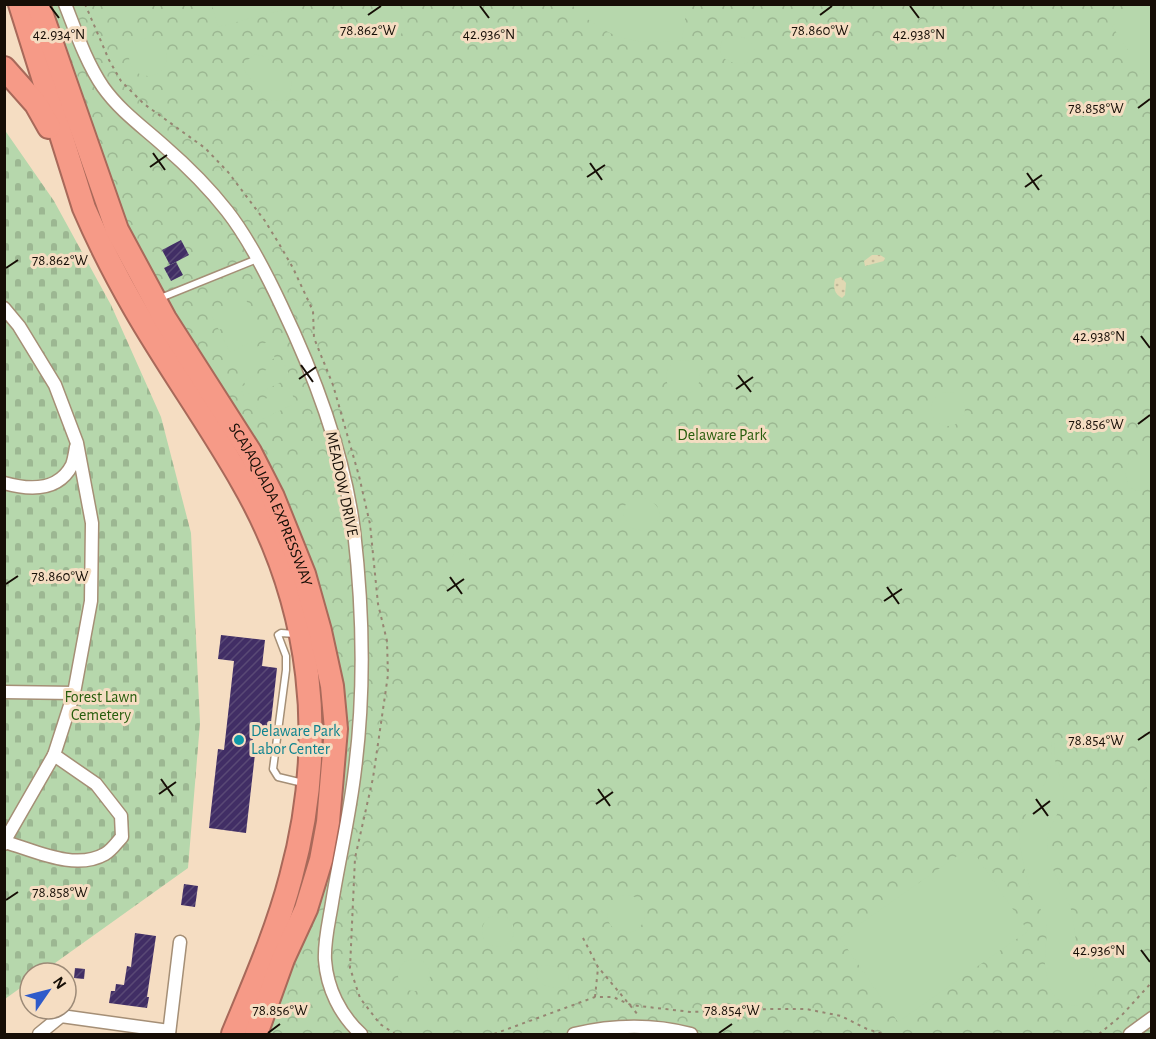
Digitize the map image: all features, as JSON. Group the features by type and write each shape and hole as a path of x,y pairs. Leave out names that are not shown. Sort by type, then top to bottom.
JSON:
{"highway":[{"name":"SCAJAQUADA EXPRESSWAY","path":"20,4 84,208 119,282 243,483 263,522 280,559 301,634 309,673 311,734 309,784 301,838 276,926 233,1035"},
{"name":"SCAJAQUADA EXPRESSWAY","path":"38,4 117,230 155,301 250,453 273,497 304,574 332,686 336,729 328,822 321,860 306,909 283,959 256,1035"},
{"path":"4,68 36,104 74,176"}],"street":[{"name":"MEADOW DRIVE","path":"65,4 89,62 103,87 126,114 165,146 198,178 228,213 257,259 315,379 334,438 353,524 361,589 361,681 357,749 325,957 332,994 347,1020 361,1035"},
{"path":"4,308 19,326 55,386 77,443 92,523 91,601 74,693 54,755 5,843 56,858 84,861 107,853 122,837 121,816 96,784 54,755"},
{"path":"4,483 31,489 57,481 72,465 77,443"},
{"path":"4,692 74,693"},
{"path":"39,1035 61,1016 169,1033 180,942"},
{"path":"1130,1035 1152,1018"},
{"path":"347,1020 348,1035"},
{"path":"574,1035 602,1029 646,1027 691,1035"}],"lane":[{"path":"155,301 257,259"},
{"path":"301,634 281,633 278,635 286,656 286,670 273,769 278,777 309,784"}],"path":[{"path":"85,4 109,60 121,81 144,104 205,148 228,172 276,238 313,311 314,338 333,385 368,514 378,604 387,641 388,675 373,778 356,858 350,968 360,998 380,1024 395,1035"},
{"path":"583,938 598,967 631,1005 646,1027"},
{"path":"595,998 598,967"},
{"path":"1099,1035 1122,1015 1152,982"},
{"path":"494,1035 595,998 613,997 631,1005 691,1012 806,1009 841,1016 883,1035"}],"green space":[{"path":"106,4 146,4 146,5 110,17"},
{"name":"Delaware Park","path":"47,5 1151,5 1151,1034 265,1034 310,915 338,712 170,308 127,229"},
{"path":"212,5 288,5 289,8 218,27"},
{"path":"389,5 401,10 406,22 401,34 389,39 377,34 372,22 377,10"},
{"path":"572,5 687,5 682,40 650,42 622,38 596,25"},
{"path":"1144,5 1151,5 1151,85 1112,26"},
{"path":"731,36 740,36 753,45 755,54 747,63 730,62 722,56 720,47 722,41"},
{"path":"148,38 162,43 167,57 162,71 148,76 134,71 129,57 134,43"},
{"path":"255,54 266,57 291,80 290,93 285,98 279,101 266,98 246,73 244,63"},
{"name":"Forest Lawn Cemetery","path":"4,129 54,201 111,305 161,417 191,533 200,723 188,868 58,961 18,961 18,990 5,999"},
{"path":"245,298 253,313 219,330 211,315"},
{"path":"256,320 264,336 230,352 222,337"},
{"path":"267,342 275,358 241,375 233,359"},
{"path":"683,360 695,365 700,377 695,389 683,394 671,389 666,377 671,365"},
{"path":"278,364 280,368 285,365 289,374 284,377 285,380 252,397 250,393 244,396 240,387 245,385 244,381"},
{"path":"289,387 296,403 263,419 255,404"},
{"path":"948,392 960,397 965,409 960,421 948,426 936,421 931,409 936,397"},
{"path":"1143,453 1151,458 1151,484 1146,489 1137,491 1128,485 1125,473 1131,458"},
{"path":"636,497 651,502 659,511 657,521 644,531 631,528 624,516 626,504"},
{"path":"458,552 468,556 471,566 461,587 453,591 444,584 444,575 449,561"},
{"path":"1051,742 1055,742 1055,763 1063,785 1064,798 1048,835 1049,859 1070,906 1080,956 1096,985 1089,1001 1081,1005 1062,1002 1054,995 1049,984 1045,964 1046,922 1029,885 1020,842 1021,826 1049,773"},
{"path":"1151,766 1151,794 1145,776"},
{"path":"970,847 1028,931 898,1022 840,938"},
{"path":"626,895 640,900 645,914 640,928 626,933 612,928 607,914 612,900"},
{"path":"498,915 510,919 514,931 510,943 498,947 486,943 482,931 486,919"},
{"path":"414,959 426,963 430,975 426,987 414,991 402,987 398,975 402,963"},
{"path":"547,965 567,971 569,979 567,985 556,988 540,982 537,972 540,966"}],"sand":[{"path":"872,255 880,255 885,258 884,261 865,266 864,261"},
{"path":"841,277 846,283 845,295 842,298 834,287 835,279"}],"building":[{"path":"181,240 189,255 170,265 162,250"},
{"path":"176,262 183,275 171,281 164,268"},
{"name":"Delaware Park Labor Center","path":"221,635 265,640 262,666 277,668 270,731 254,729 251,754 255,754 246,833 209,828 218,749 224,750 234,661 218,659"},
{"path":"184,884 198,886 195,907 181,905"},
{"path":"135,933 156,936 147,1008 109,1003 111,991 115,991 116,984 124,985 127,966 131,967"},
{"path":"78,968 85,969 84,979 78,978"}],"place":[{"name":"Delaware Park Labor Center","path":"239,740"}]}
